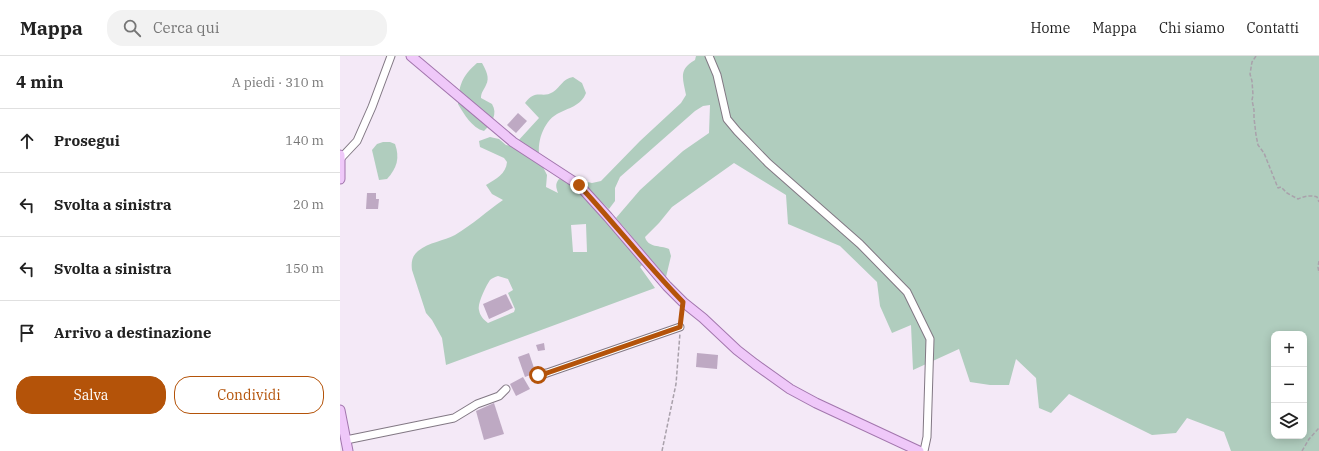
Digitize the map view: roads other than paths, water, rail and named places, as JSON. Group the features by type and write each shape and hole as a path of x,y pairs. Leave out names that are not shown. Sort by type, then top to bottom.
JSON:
{"main road":[{"path":"411,56 513,142 579,185 667,286 749,360 785,386 842,416 919,451"},
{"path":"340,157 340,179"},
{"path":"340,410 348,451"}],"street":[{"path":"340,157 357,141 372,107 391,56"},
{"path":"709,56 718,75 727,119 737,131 768,163 860,244 907,292 930,339 927,437 924,451"},
{"path":"538,375 680,327"},
{"path":"346,440 454,418 477,404 499,396 506,389"}]}
